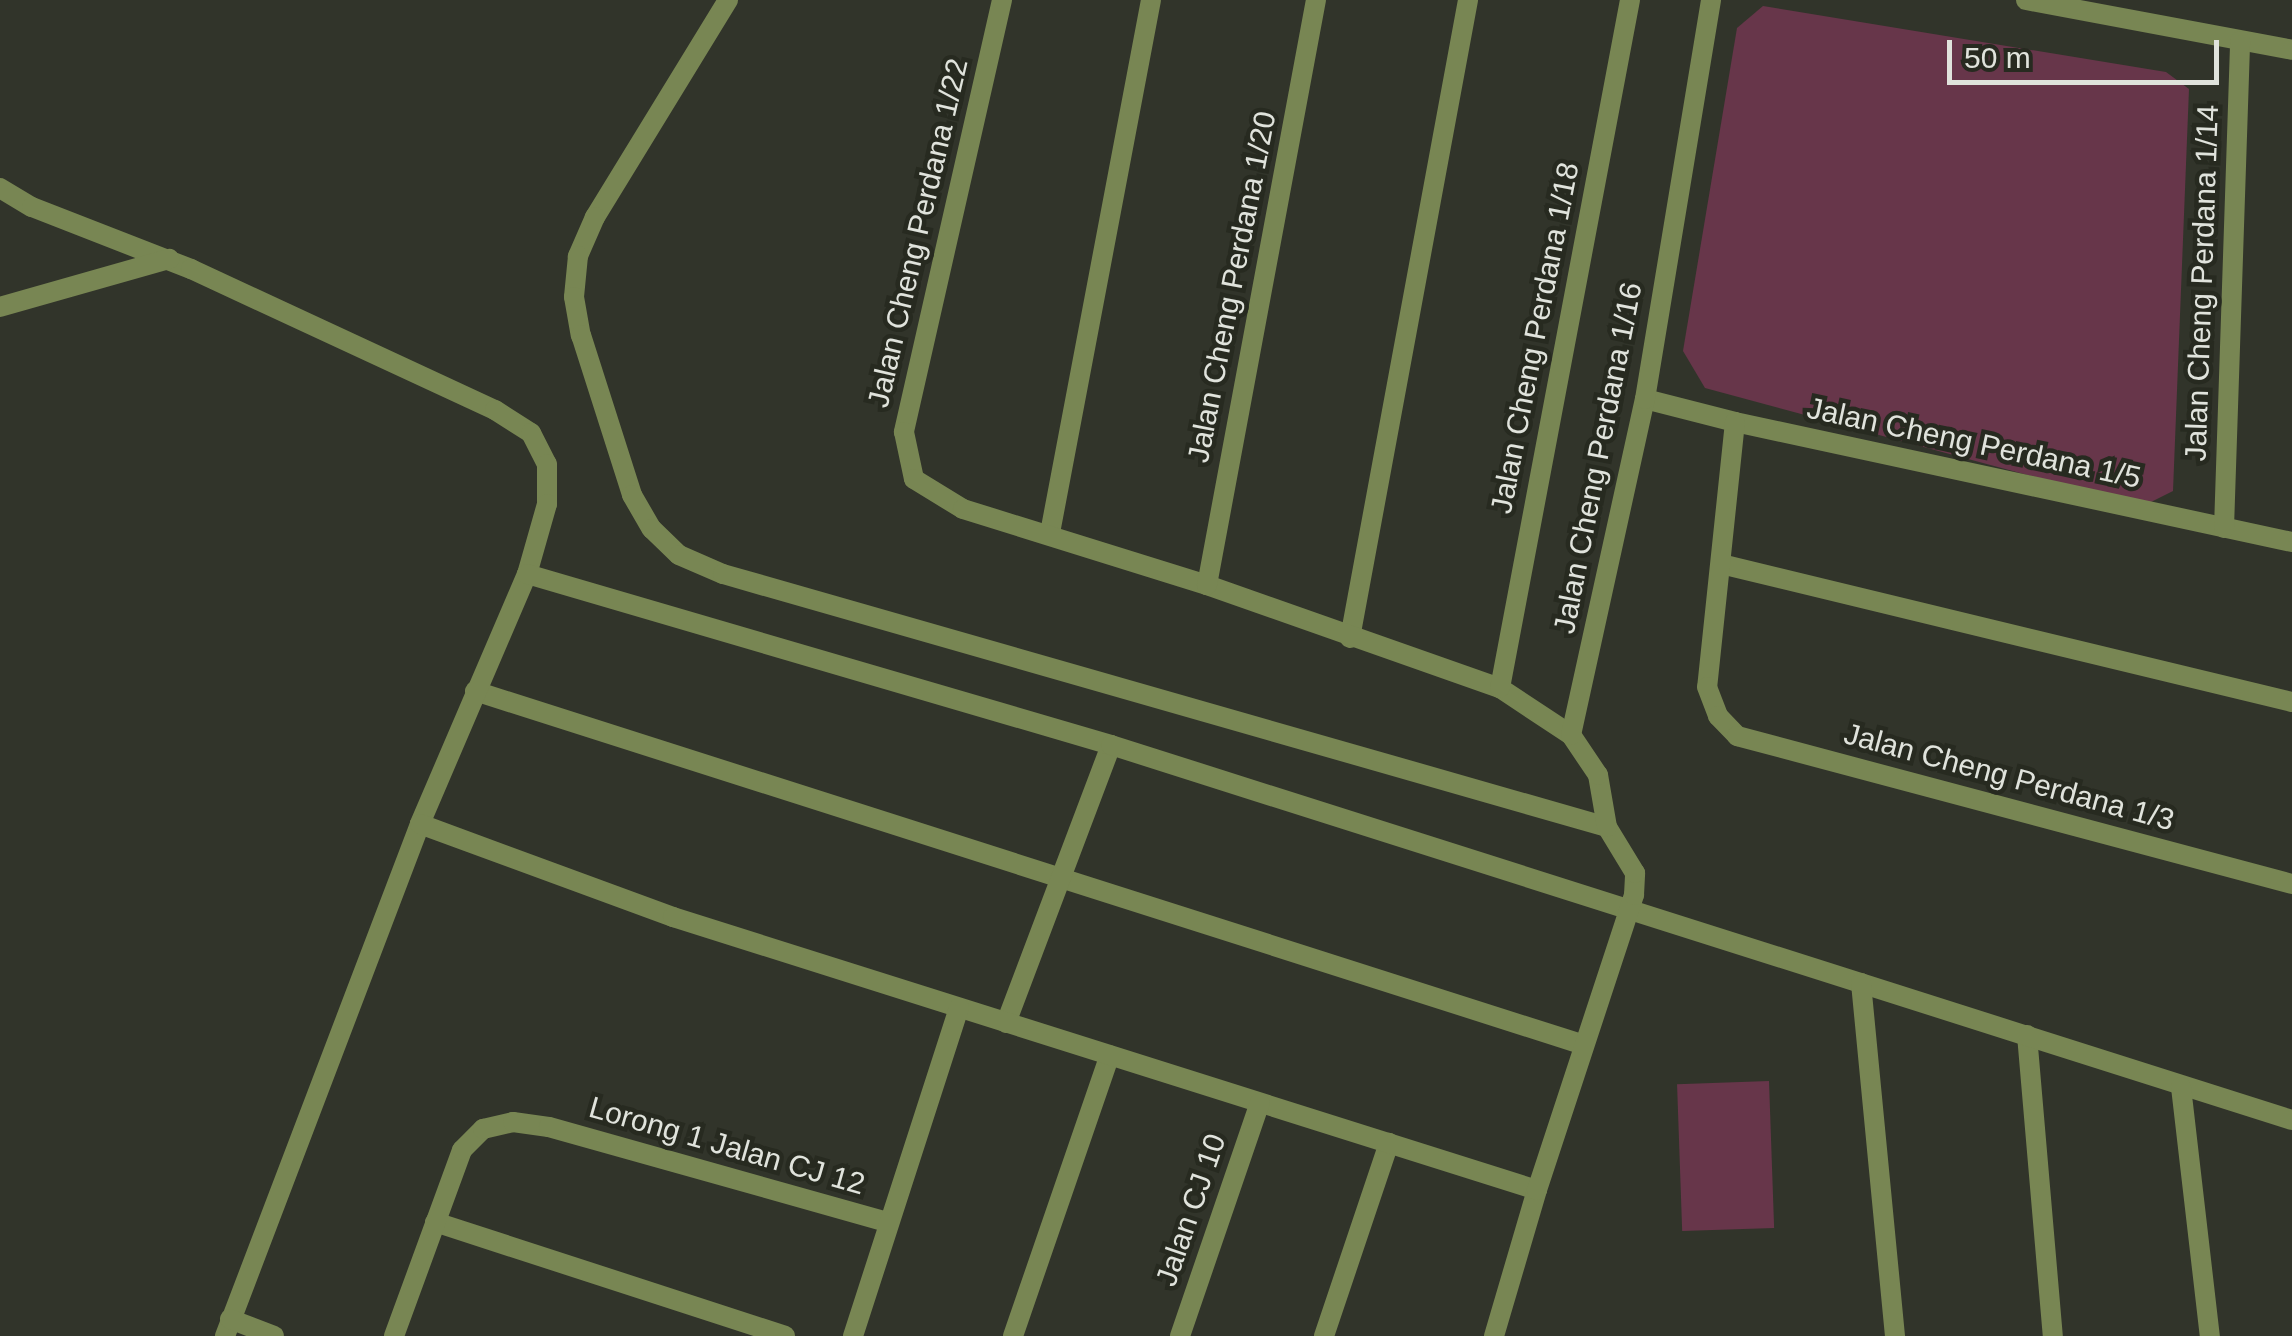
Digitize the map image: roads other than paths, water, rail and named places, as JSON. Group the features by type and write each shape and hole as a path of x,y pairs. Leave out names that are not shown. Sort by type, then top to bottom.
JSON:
{"street":[{"path":"728,0 589,230 578,256 574,297 581,335 632,495 652,530 679,555 723,574 1607,827"},
{"name":"Jalan Cheng Perdana 1/22","path":"1002,0 904,432 914,479 963,509 1050,533"},
{"path":"1151,0 1050,533 1500,688 1572,734 1598,775 1607,827 1635,873 1630,912 1537,1190 1494,1336"},
{"name":"Jalan Cheng Perdana 1/20","path":"1207,585 1316,0"},
{"path":"1350,638 1468,0"},
{"name":"Jalan Cheng Perdana 1/18","path":"1500,688 1630,0"},
{"name":"Jalan Cheng Perdana 1/16","path":"1572,734 1645,399 1711,0"},
{"path":"2026,0 2292,50"},
{"name":"Jalan Cheng Perdana 1/14","path":"2224,528 2240,41"},
{"path":"0,188 32,207 168,260 495,410 531,433 547,464 547,504 527,574 420,824 228,1328 274,1336"},
{"path":"0,307 168,260"},
{"name":"Jalan Cheng Perdana 1/5","path":"1645,399 1734,422 2292,542"},
{"path":"1734,422 1720,564 2292,702"},
{"name":"Jalan Cheng Perdana 1/3","path":"1720,564 1707,687 1718,716 1737,736 2292,884"},
{"path":"527,574 1111,745 2292,1120"},
{"path":"475,691 1584,1045"},
{"path":"1006,1023 1111,745"},
{"path":"420,824 673,917 1537,1190"},
{"path":"1861,983 1896,1336"},
{"path":"853,1336 960,1008"},
{"path":"2027,1036 2053,1336"},
{"path":"1014,1336 1110,1055"},
{"path":"2182,1088 2210,1336"},
{"name":"Jalan CJ 10","path":"1180,1336 1260,1102"},
{"name":"Lorong 1 Jalan CJ 12","path":"394,1336 462,1150 483,1129 512,1122 549,1127 888,1222"},
{"path":"1324,1336 1389,1143"},
{"path":"435,1222 785,1336"}]}
